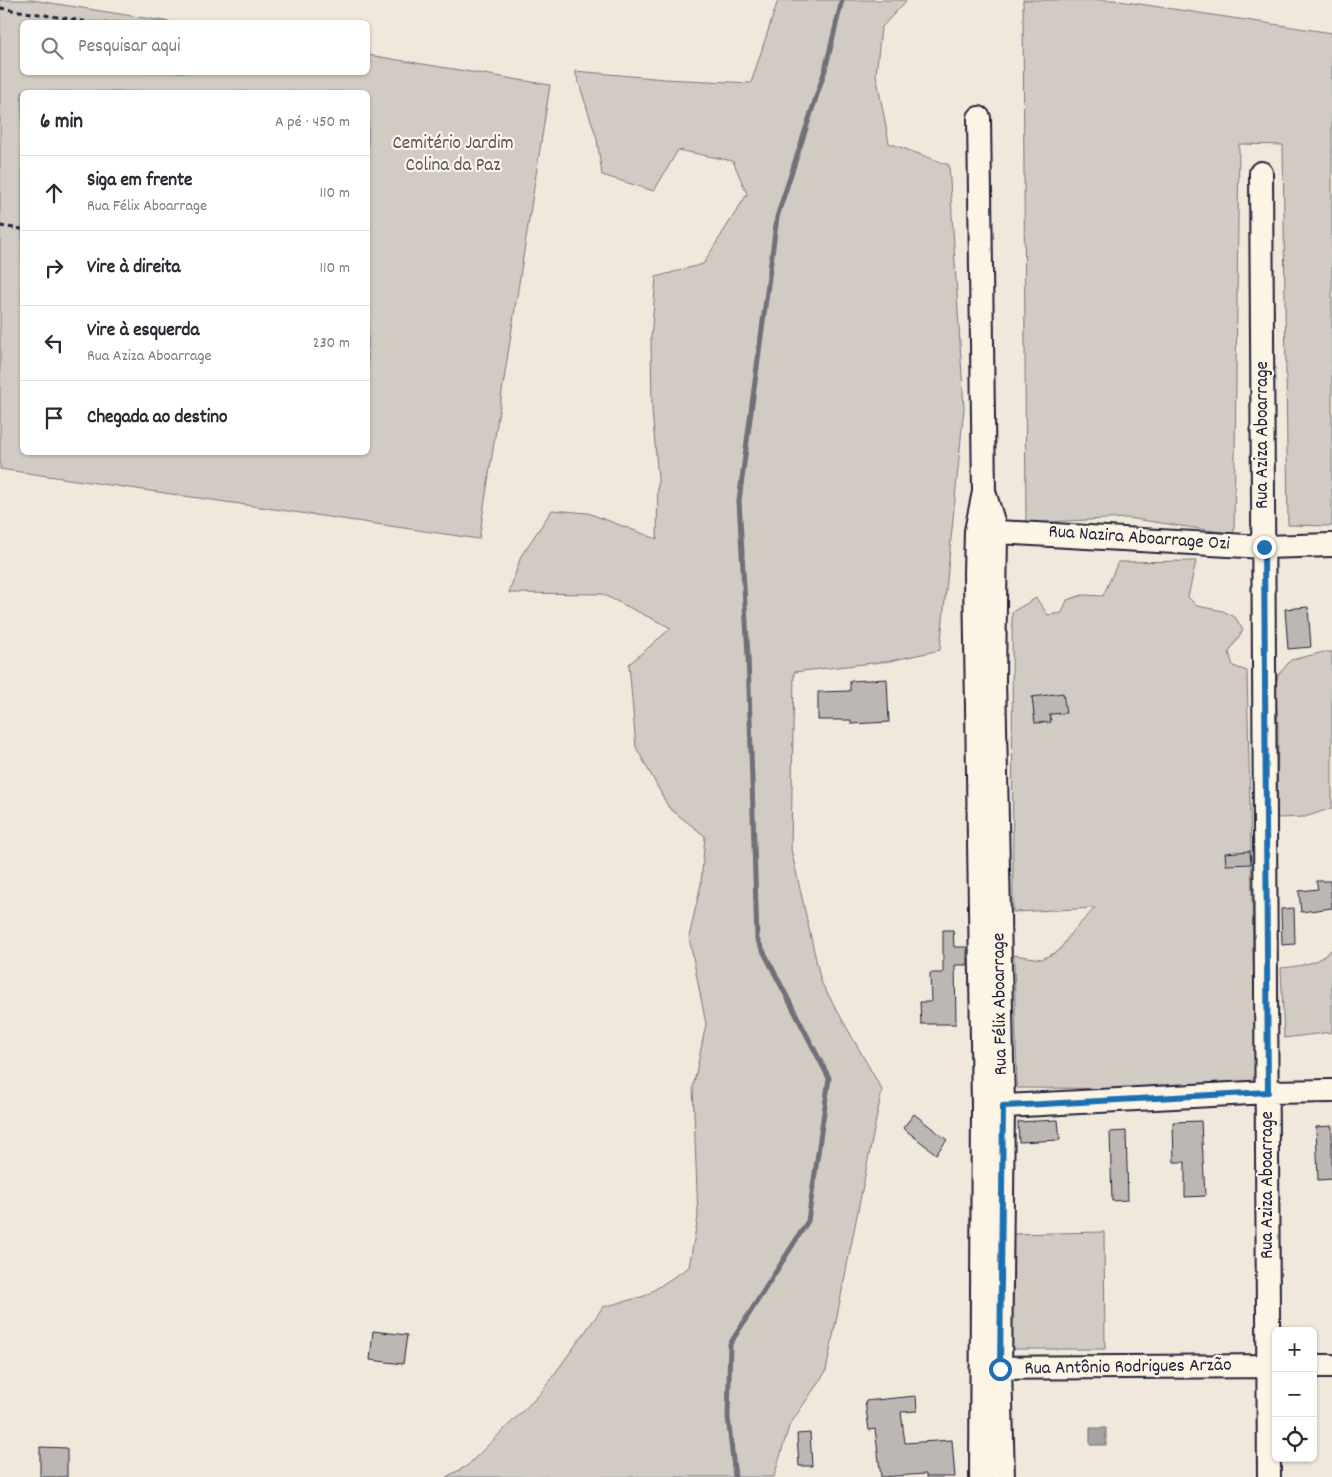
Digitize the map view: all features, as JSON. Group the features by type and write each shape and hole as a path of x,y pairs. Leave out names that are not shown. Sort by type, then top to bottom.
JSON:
{"street":[{"name":"Rua Félix Aboarrage","path":"979,118 984,492 994,688 990,1368 981,1477"},
{"name":"Rua Aziza Aboarrage","path":"1261,174 1272,1366 1269,1477"},
{"name":"Rua Nazira Aboarrage Ozi","path":"986,531 1264,547 1332,545"},
{"path":"993,1106 1268,1092 1332,1091"},
{"name":"Rua Antônio Rodrigues Arzão","path":"990,1368 1272,1366"},
{"path":"1317,1366 1332,1366"},
{"name":"Rua Félix Aboarrage","path":"990,1368 1003,1477"}],"path":[{"path":"0,8 76,20"},
{"path":"0,226 20,229"}],"green space":[{"name":"Cemitério Jardim Colina da Paz","path":"0,0 32,0 157,20 20,20 20,75 370,75 370,55 550,85 479,539 0,469"},
{"path":"778,0 907,0 881,28 876,74 889,143 949,165 964,408 940,650 890,661 794,672 791,849 821,982 882,1090 826,1371 789,1426 774,1477 446,1477 467,1466 540,1394 603,1307 645,1296 689,1267 698,1217 693,1088 706,1024 689,937 701,884 705,836 669,808 636,747 629,664 671,628 602,594 509,593 521,556 552,510 588,513 657,539 658,478 652,411 651,338 656,277 703,264 747,194 733,161 678,150 654,191 602,175 597,139 575,71 664,79 751,83"},
{"path":"1023,0 1113,0 1332,33 1332,526 1288,525 1283,145 1239,144 1234,534 1128,518 1026,523"},
{"path":"1196,561 1188,597 1197,606 1223,611 1235,617 1243,630 1229,652 1233,666 1247,671 1256,1081 1201,1083 1185,1089 1017,1088 1014,955 1042,959 1059,951 1071,933 1095,908 1013,912 1012,612 1036,598 1048,615 1062,613 1067,600 1083,595 1103,596 1118,562"},
{"path":"1324,652 1332,652 1332,808 1305,817 1277,818 1278,725 1275,688 1278,675 1291,660"},
{"path":"1332,949 1332,1032 1284,1038 1281,968 1315,961"},
{"path":"1104,1232 1105,1349 1012,1349 1010,1234"}],"shaded area":[{"path":"1090,1428 1106,1428 1106,1445 1090,1445"}],"building":[{"path":"1308,607 1311,647 1288,649 1285,609"},
{"path":"887,679 889,722 851,724 851,720 818,720 818,692 850,691 850,681"},
{"path":"1063,693 1066,713 1050,714 1051,722 1035,723 1032,697"},
{"path":"1250,851 1251,864 1226,865 1225,853"},
{"path":"1316,881 1330,881 1332,908 1301,912 1299,891 1318,889"},
{"path":"1294,908 1295,944 1282,945 1281,909"},
{"path":"943,930 953,930 954,947 967,947 967,965 955,965 956,1024 921,1024 920,1002 931,1002 930,973 943,973"},
{"path":"914,1114 947,1140 936,1154 903,1128"},
{"path":"1058,1120 1060,1140 1019,1142 1018,1122"},
{"path":"1201,1121 1205,1196 1185,1197 1185,1162 1174,1162 1173,1122"},
{"path":"1332,1126 1332,1179 1318,1180 1316,1127"},
{"path":"1126,1131 1128,1200 1112,1201 1110,1132"},
{"path":"373,1331 407,1335 403,1364 370,1360"},
{"path":"916,1396 917,1411 901,1412 905,1443 952,1440 955,1477 926,1477 926,1474 881,1477 875,1429 869,1430 865,1401"},
{"path":"810,1433 812,1466 799,1466 797,1434"},
{"path":"40,1447 67,1448 67,1477 40,1477"}],"waterway":[{"path":"735,1477 728,1417 730,1344 808,1221 829,1078 757,939 748,656 739,501 777,217 825,70 842,0"}],"route":[{"path":"1000,1369 1003,1106 1268,1092 1264,547"}]}
